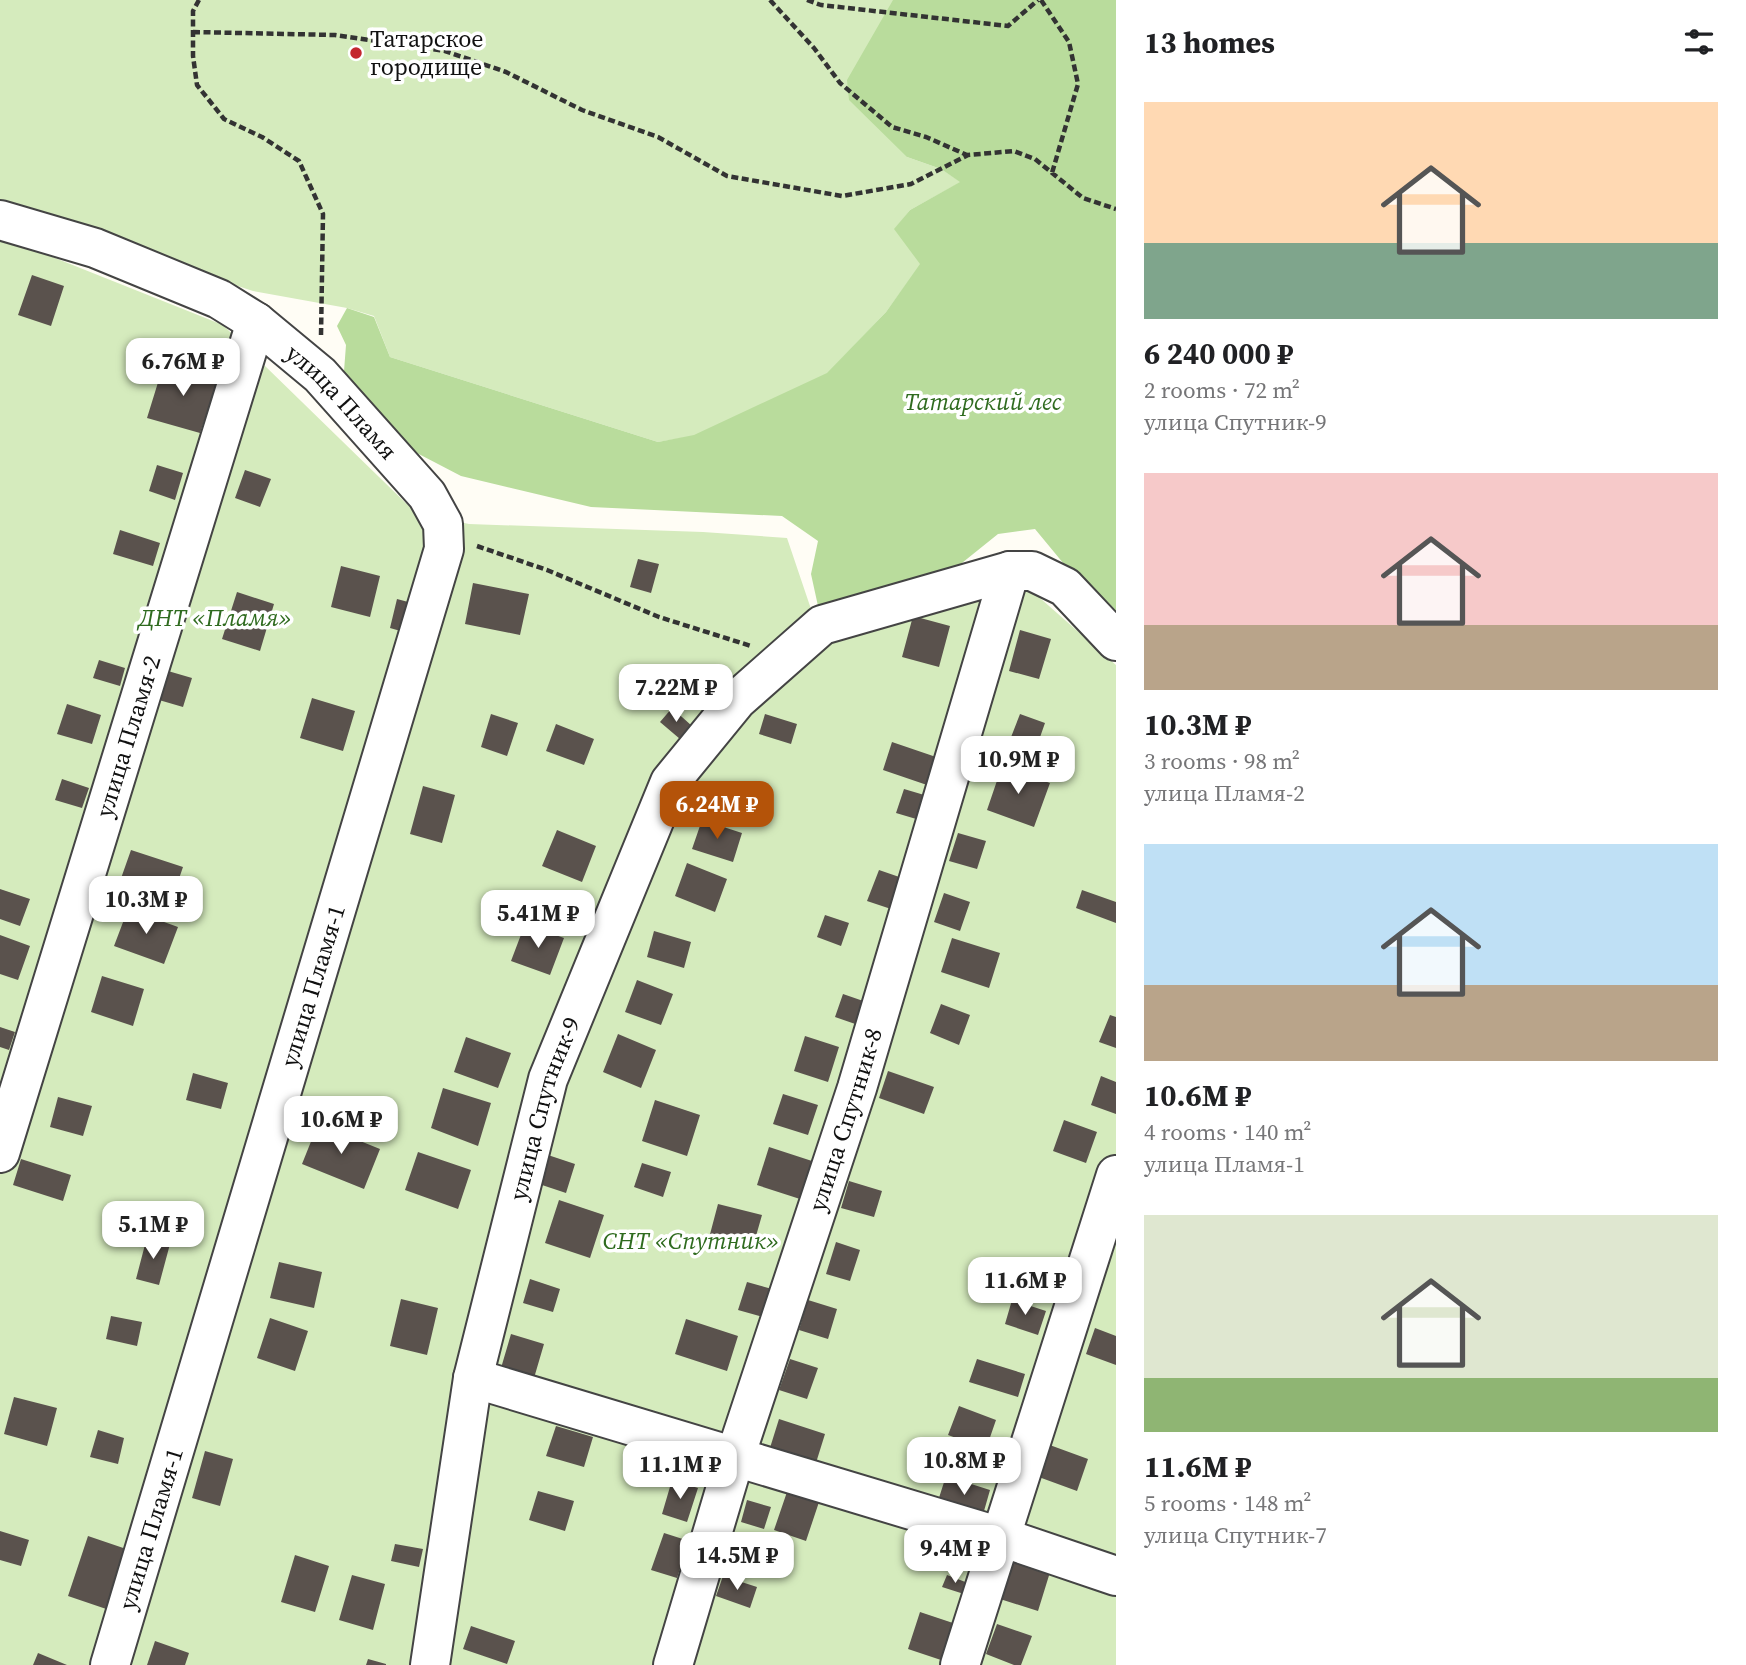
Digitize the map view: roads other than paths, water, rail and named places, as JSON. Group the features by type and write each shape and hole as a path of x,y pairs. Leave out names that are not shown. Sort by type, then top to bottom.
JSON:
{"street":[{"name":"улица Пламя","path":"0,220 94,248 219,299 256,322 320,375 427,495 443,524 444,542"},
{"name":"улица Пламя-2","path":"0,1153 256,322"},
{"name":"улица Пламя-1","path":"110,1665 444,542"},
{"name":"улица Спутник-9","path":"430,1665 473,1378 548,1079 670,782 737,700 822,625 1010,571"},
{"path":"1010,571 1032,571 1065,587 1116,641"},
{"name":"улица Спутник-8","path":"673,1665 735,1457 857,1088 1010,571"},
{"path":"960,1665 1116,1175"},
{"path":"473,1378 1001,1537 1116,1576"}],"place":[{"name":"Татарское городище","path":"356,53"}],"park label":[{"name":"Татарский лес","path":"983,402"},
{"name":"ДНТ «Пламя»","path":"215,618"},
{"name":"СНТ «Спутник»","path":"691,1241"}]}
